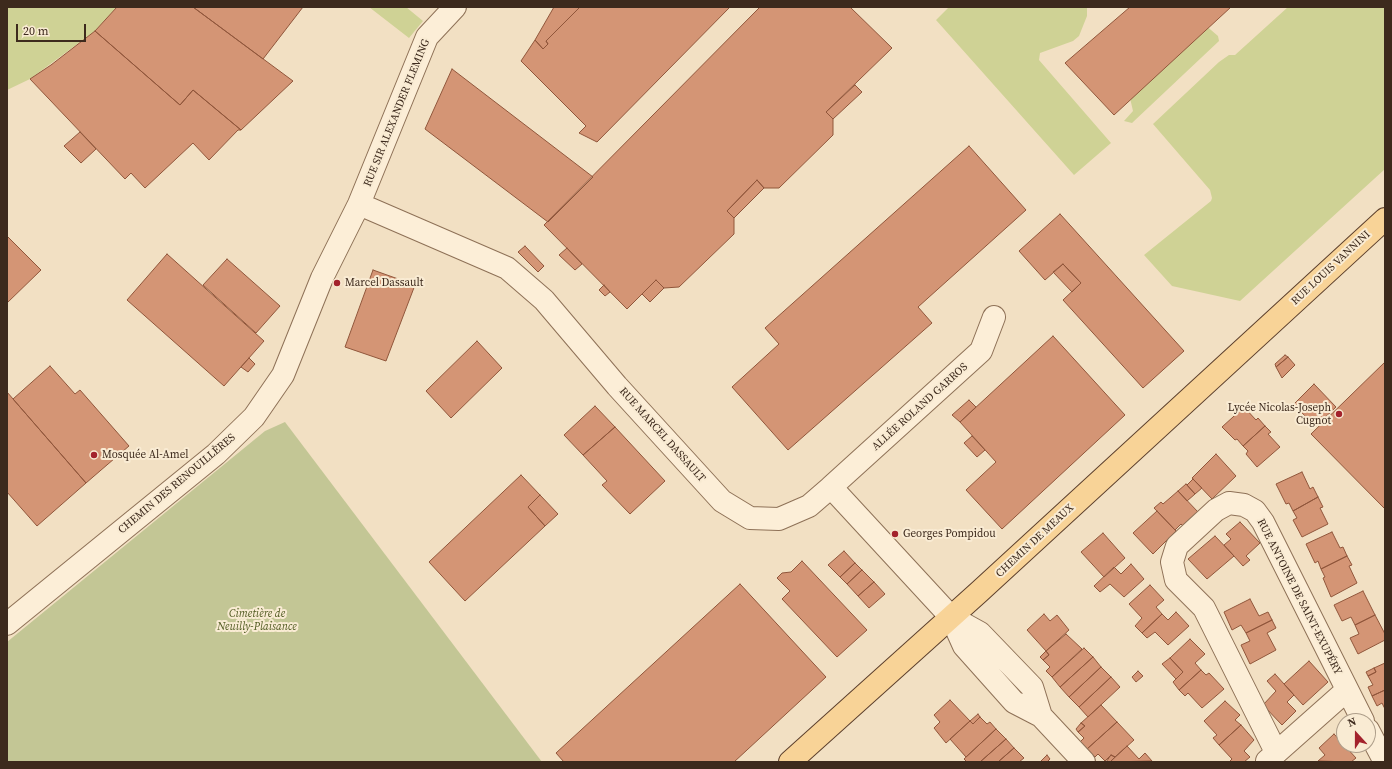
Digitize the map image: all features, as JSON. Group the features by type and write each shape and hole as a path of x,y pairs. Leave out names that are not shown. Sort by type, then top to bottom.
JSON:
{"main road":[{"name":"RUE LOUIS VANNINI","path":"1278,318 1385,218"},
{"name":"CHEMIN DE MEAUX","path":"790,762 1278,318"}],"street":[{"name":"RUE SIR ALEXANDER FLEMING","path":"359,204 427,37 455,7"},
{"name":"RUE MARCEL DASSAULT","path":"359,204 507,268 544,300 617,386 722,501 750,518 779,519 809,506 831,487"},
{"name":"CHEMIN DES RENOUILLÈRES","path":"7,624 216,454 254,417 283,375 322,278 359,204"},
{"name":"ALLÉE ROLAND GARROS","path":"831,487 982,352 994,317"},
{"path":"831,487 951,617 980,633 1032,687 1041,716 1084,762"},
{"name":"RUE ANTOINE DE SAINT-EXUPÉRY","path":"1271,757 1204,608 1176,580 1172,562 1177,546 1216,510 1230,503 1244,505 1255,511 1263,522 1359,713"},
{"path":"1271,757 1347,690"},
{"path":"1376,745 1385,762"}],"green space":[{"path":"7,7 117,7 95,31 30,79 7,90"},
{"path":"369,7 406,7 423,21 409,38"},
{"path":"949,7 1087,7 1087,16 1079,36 1073,41 1040,53 1039,60 1111,143 1074,175 936,20"},
{"path":"1288,7 1385,7 1385,169 1240,301 1172,286 1144,255 1211,201 1212,198 1210,190 1153,124 1219,62 1229,55 1235,55"},
{"path":"1197,18 1218,36 1219,41 1132,123 1124,121 1133,111 1126,81"},
{"name":"Cimetière de Neuilly-Plaisance","path":"285,422 542,762 7,762 7,642 265,431"}],"building":[{"path":"117,7 193,7 293,81 241,130 193,90 180,105 95,31"},
{"path":"193,7 303,7 263,59"},
{"path":"554,7 580,7 546,41 548,44 543,49 535,40"},
{"path":"580,7 730,7 597,142 579,133 586,126 521,61 535,40 543,49 548,44 546,41"},
{"path":"760,7 850,7 892,48 826,112 833,119 833,135 779,188 764,188 757,180 727,211 734,218 734,234 679,287 664,288 656,280 627,309 544,225"},
{"path":"1130,7 1231,7 1114,115 1065,63"},
{"path":"95,31 180,105 193,90 241,130 238,130 209,160 193,143 145,188 131,173 125,179 30,79 51,65"},
{"path":"452,69 593,177 548,222 425,129"},
{"path":"855,85 862,92 833,119 826,112"},
{"path":"80,132 96,149 81,163 64,146"},
{"path":"969,146 1026,210 918,307 932,323 788,450 732,387 779,344 765,328"},
{"path":"757,180 764,188 734,218 727,211"},
{"path":"1060,214 1184,351 1143,388 1063,300 1081,283 1063,264 1045,280 1019,251"},
{"path":"7,236 41,270 7,303"},
{"path":"525,246 544,266 538,272 518,252"},
{"path":"567,248 582,264 575,270 559,255"},
{"path":"167,254 264,341 224,386 127,300"},
{"path":"227,259 280,306 256,333 203,285"},
{"path":"1063,264 1081,283 1072,292 1053,272"},
{"path":"373,270 415,285 386,361 345,347"},
{"path":"656,280 664,288 650,302 642,294"},
{"path":"604,285 610,292 605,296 599,290"},
{"path":"1053,336 1125,415 1002,529 966,490 996,462 960,422"},
{"path":"477,341 502,368 451,418 426,391"},
{"path":"1285,355 1288,357 1276,367 1275,364"},
{"path":"1288,357 1295,365 1282,378 1276,367"},
{"path":"249,358 255,364 248,372 241,367"},
{"path":"1385,362 1385,509 1311,434"},
{"path":"50,366 75,394 80,390 129,446 86,483 13,399"},
{"path":"1314,384 1336,407 1315,427 1294,404"},
{"path":"7,392 86,483 37,526 7,492"},
{"path":"969,400 976,407 960,422 952,415"},
{"path":"595,406 615,427 583,455 564,435"},
{"path":"1244,407 1256,420 1258,418 1265,426 1243,446 1222,427"},
{"path":"1265,426 1271,432 1268,434 1280,447 1257,467 1246,454 1248,451 1243,446"},
{"path":"615,427 665,481 630,514 602,485 607,481 583,455"},
{"path":"972,436 985,450 977,457 964,443"},
{"path":"1216,454 1236,476 1212,499 1192,478"},
{"path":"1302,472 1310,489 1313,487 1318,497 1293,511 1289,503 1286,504 1276,484"},
{"path":"521,475 540,495 528,507 545,526 465,601 429,562"},
{"path":"1193,479 1202,488 1195,494 1187,485"},
{"path":"1186,484 1195,494 1187,501 1178,491"},
{"path":"1178,491 1198,512 1183,526 1181,524 1175,530 1154,508 1161,502 1163,504"},
{"path":"540,495 558,514 545,526 528,507"},
{"path":"1318,497 1323,507 1320,508 1328,524 1302,537 1293,520 1297,518 1293,511"},
{"path":"1157,511 1176,531 1153,554 1133,533"},
{"path":"1240,522 1260,543 1246,556 1250,560 1243,566 1224,545 1231,539 1226,534"},
{"path":"1332,532 1340,548 1343,547 1347,556 1321,569 1318,561 1315,563 1306,544"},
{"path":"1103,533 1125,558 1104,577 1081,552"},
{"path":"1215,536 1234,556 1207,579 1188,559"},
{"path":"844,551 855,563 840,577 828,565"},
{"path":"1347,556 1352,565 1349,566 1357,583 1331,597 1321,569"},
{"path":"802,561 867,630 837,657 782,599 790,591 777,578 782,573 791,572"},
{"path":"855,563 862,570 847,584 840,577"},
{"path":"1131,564 1144,579 1124,597 1110,584 1100,592 1094,586 1114,567 1121,574"},
{"path":"862,570 874,582 858,596 847,584"},
{"path":"874,582 885,594 869,608 858,596"},
{"path":"740,584 826,677 734,762 564,762 556,753"},
{"path":"1150,585 1164,600 1156,607 1162,614 1142,633 1135,626 1142,618 1129,604"},
{"path":"1363,591 1375,615 1355,625 1351,617 1342,621 1334,605"},
{"path":"1250,599 1259,616 1268,612 1272,620 1246,633 1241,625 1232,630 1224,612"},
{"path":"1176,612 1189,626 1168,645 1155,632 1147,638 1142,633 1162,614 1168,620"},
{"path":"1044,614 1050,621 1057,615 1069,630 1046,651 1027,630"},
{"path":"1375,615 1385,634 1385,640 1358,654 1350,638 1359,634 1355,625"},
{"path":"1272,620 1276,628 1267,633 1276,650 1250,664 1241,645 1250,641 1246,633"},
{"path":"1066,634 1082,649 1052,677 1046,671 1050,667 1043,660 1049,655 1046,651"},
{"path":"1190,639 1205,654 1195,663 1201,670 1179,690 1173,682 1183,672 1170,658"},
{"path":"1084,648 1093,657 1060,687 1052,677"},
{"path":"1046,651 1049,655 1043,660 1040,657"},
{"path":"1093,657 1101,667 1069,697 1060,687"},
{"path":"1170,658 1183,672 1176,679 1162,664"},
{"path":"1309,661 1328,682 1303,705 1284,684"},
{"path":"1385,663 1385,690 1372,696 1368,687 1373,685 1368,676 1376,672 1374,668"},
{"path":"1101,667 1111,677 1079,707 1069,697"},
{"path":"1374,668 1376,672 1368,676 1366,672"},
{"path":"1201,670 1206,675 1209,673 1224,689 1202,708 1188,693 1185,696 1179,690"},
{"path":"1138,671 1143,676 1136,682 1132,677"},
{"path":"1275,674 1294,695 1287,702 1296,711 1282,725 1263,705 1276,691 1267,681"},
{"path":"1111,677 1120,687 1088,717 1079,707"},
{"path":"1385,690 1385,709 1382,703 1377,706 1372,696"},
{"path":"950,700 970,721 946,743 934,728 940,722 934,715"},
{"path":"1225,701 1240,715 1235,720 1241,725 1219,745 1213,738 1217,735 1204,721"},
{"path":"1101,705 1117,722 1087,749 1080,742 1084,738 1078,732 1085,726 1081,723"},
{"path":"978,714 980,717 973,724 970,721"},
{"path":"980,717 987,724 990,722 996,729 966,757 950,739 970,721 973,724"},
{"path":"1117,722 1134,740 1115,757 1111,755 1105,761 1098,754 1095,757 1087,749"},
{"path":"1081,723 1085,726 1078,732 1076,729"},
{"path":"1241,725 1254,740 1244,751 1250,757 1244,762 1229,762 1232,759 1219,745"},
{"path":"996,729 1006,739 980,762 967,762 964,759"},
{"path":"1334,734 1336,736 1336,753 1351,753 1356,758 1351,762 1318,761 1325,755 1319,748"},
{"path":"1006,739 1014,748 998,762 980,762"},
{"path":"1127,746 1139,759 1145,753 1152,761 1110,762"},
{"path":"1014,748 1024,758 1019,762 998,762"},
{"path":"1047,755 1050,759 1047,762 1040,762"},
{"path":"1111,755 1115,757 1110,762 1106,762"}],"place":[{"name":"Marcel Dassault","path":"337,283"},
{"name":"Lycée Nicolas-Joseph Cugnot","path":"1339,414"},
{"name":"Mosquée Al-Amel","path":"94,455"},
{"name":"Georges Pompidou","path":"895,534"}]}
